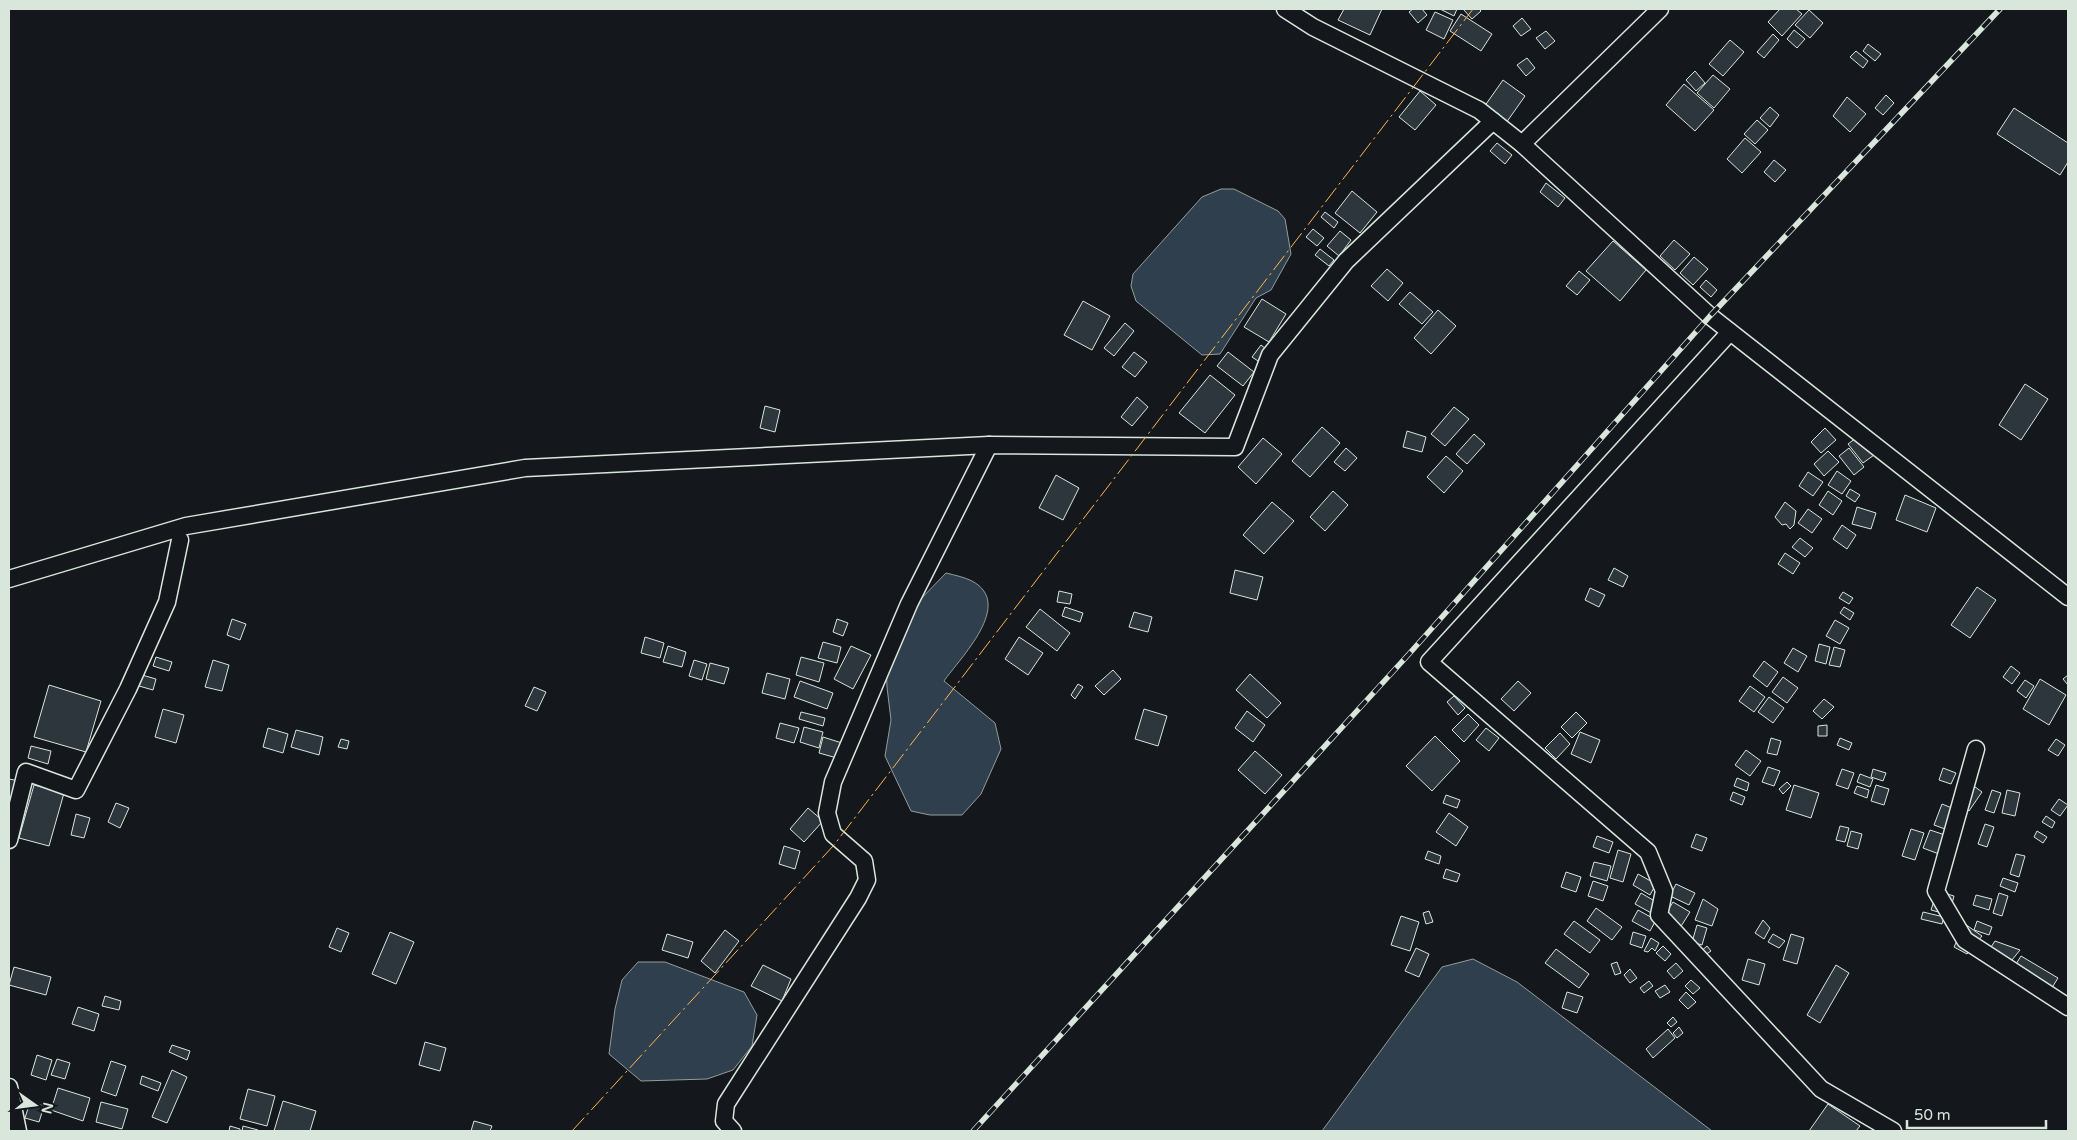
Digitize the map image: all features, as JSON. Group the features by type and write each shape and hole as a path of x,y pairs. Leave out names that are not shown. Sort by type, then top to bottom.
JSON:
{"street":[{"path":"1285,9 1313,27 1479,110 1522,144 1710,316 2068,597"},
{"path":"1522,144 1660,9"},
{"path":"9,579 186,526 525,468 989,445 1234,447 1270,356 1346,261 1493,121"},
{"path":"1730,332 1428,662 1648,852 1664,891 1659,915 1821,1089 1893,1131"},
{"path":"733,1131 724,1121 726,1104 858,898 867,880 864,861 834,834 827,813 833,782 908,604 989,445"},
{"path":"9,840 26,772 76,790 128,689 167,602 180,540"},
{"path":"1976,749 1936,891 1965,940 2068,1007"},
{"path":"9,1087 18,1131"}],"water":[{"path":"1221,189 1234,189 1278,211 1285,219 1291,254 1271,290 1256,298 1220,354 1202,355 1136,301 1131,286 1133,274 1202,197"},
{"path":"946,573 972,581 984,591 988,603 986,617 980,631 944,681 995,723 1001,749 981,794 962,815 930,815 911,811 885,756 891,720 886,661 913,607"},
{"path":"1473,959 1517,982 1712,1131 1322,1131 1442,967"},
{"path":"638,962 665,962 744,992 757,1015 752,1046 733,1070 707,1079 641,1081 609,1054 615,1009 622,980"}],"building":[{"path":"1344,9 1382,9 1370,35 1338,20"},
{"path":"1413,9 1422,9 1427,15 1418,23 1409,12"},
{"path":"1440,9 1457,9 1454,16"},
{"path":"1463,9 1479,9 1481,11 1472,19"},
{"path":"1780,9 1796,9 1802,14 1782,36 1768,22"},
{"path":"1809,10 1823,23 1810,38 1795,25"},
{"path":"1435,12 1453,20 1444,39 1426,30"},
{"path":"1461,14 1492,34 1481,51 1450,31"},
{"path":"1522,18 1531,29 1521,36 1513,26"},
{"path":"1794,30 1805,39 1797,48 1787,39"},
{"path":"1546,31 1555,41 1545,49 1536,38"},
{"path":"1773,34 1779,40 1764,58 1757,52"},
{"path":"1730,40 1744,52 1723,76 1709,64"},
{"path":"1868,44 1881,54 1875,61 1863,51"},
{"path":"1856,51 1868,61 1863,68 1850,57"},
{"path":"1527,58 1535,68 1526,76 1517,65"},
{"path":"1695,71 1705,83 1696,91 1686,80"},
{"path":"1713,75 1730,89 1714,108 1697,93"},
{"path":"1503,80 1525,96 1506,123 1484,107"},
{"path":"1684,84 1714,110 1695,131 1666,105"},
{"path":"1420,91 1436,105 1415,130 1399,117"},
{"path":"1886,95 1894,103 1883,115 1875,108"},
{"path":"1847,97 1866,114 1850,132 1833,116"},
{"path":"1770,107 1779,115 1770,127 1760,118"},
{"path":"2014,108 2068,143 2068,162 2060,175 1997,134"},
{"path":"1757,120 1768,130 1755,144 1744,134"},
{"path":"1745,138 1761,152 1742,173 1727,159"},
{"path":"1497,143 1512,155 1505,164 1490,151"},
{"path":"1774,160 1786,170 1775,182 1764,172"},
{"path":"1546,183 1565,198 1558,207 1540,192"},
{"path":"1352,191 1377,212 1360,233 1335,213"},
{"path":"1325,212 1338,222 1334,228 1321,217"},
{"path":"1313,229 1324,238 1317,246 1306,237"},
{"path":"1340,231 1351,240 1339,256 1327,246"},
{"path":"1674,240 1690,254 1675,270 1660,256"},
{"path":"1613,241 1646,270 1620,301 1586,271"},
{"path":"1320,249 1334,260 1329,266 1315,255"},
{"path":"1694,257 1708,269 1693,285 1680,273"},
{"path":"1387,269 1403,283 1388,301 1371,286"},
{"path":"1579,271 1590,280 1577,295 1566,286"},
{"path":"1706,280 1717,290 1711,297 1700,287"},
{"path":"1410,292 1433,312 1422,324 1399,304"},
{"path":"1262,299 1286,314 1269,342 1244,327"},
{"path":"1083,301 1110,316 1092,350 1064,335"},
{"path":"1438,310 1456,326 1431,354 1414,338"},
{"path":"1125,323 1134,331 1114,356 1104,348"},
{"path":"1261,345 1266,349 1258,361 1252,357"},
{"path":"1134,352 1147,362 1135,377 1122,367"},
{"path":"1228,352 1254,372 1243,386 1217,366"},
{"path":"1210,375 1235,395 1205,433 1179,413"},
{"path":"2025,384 2048,399 2021,440 1999,425"},
{"path":"1137,397 1148,407 1132,426 1121,417"},
{"path":"765,406 780,410 775,432 760,428"},
{"path":"1454,407 1469,419 1445,446 1431,434"},
{"path":"1322,427 1340,443 1310,477 1292,461"},
{"path":"1825,428 1836,440 1821,453 1811,442"},
{"path":"1407,431 1426,437 1422,452 1403,447"},
{"path":"1474,434 1485,444 1467,464 1456,454"},
{"path":"1263,438 1282,454 1256,484 1238,467"},
{"path":"1856,438 1874,455 1863,463 1848,444"},
{"path":"1346,448 1357,458 1345,471 1334,462"},
{"path":"1849,448 1864,467 1854,475 1839,456"},
{"path":"1828,451 1839,462 1824,476 1814,464"},
{"path":"1446,456 1463,471 1444,493 1427,477"},
{"path":"1837,471 1851,481 1842,494 1828,485"},
{"path":"1808,472 1823,482 1813,496 1799,486"},
{"path":"1056,475 1079,488 1063,520 1039,508"},
{"path":"1850,489 1860,495 1855,502 1846,496"},
{"path":"1333,491 1348,505 1325,531 1310,517"},
{"path":"1828,491 1842,501 1833,515 1819,505"},
{"path":"1905,495 1936,508 1927,532 1896,520"},
{"path":"1272,502 1294,521 1264,554 1243,535"},
{"path":"1785,502 1796,511 1794,525 1790,529 1786,524 1782,525 1775,517"},
{"path":"1857,507 1876,513 1871,529 1852,524"},
{"path":"1808,509 1822,519 1812,533 1798,523"},
{"path":"1842,525 1856,535 1847,549 1833,539"},
{"path":"1800,538 1813,548 1805,557 1792,547"},
{"path":"1785,553 1800,563 1793,574 1778,564"},
{"path":"1614,568 1628,576 1623,587 1608,580"},
{"path":"1235,570 1263,577 1257,600 1230,593"},
{"path":"1977,587 1996,600 1970,638 1951,625"},
{"path":"1590,588 1605,595 1599,607 1585,600"},
{"path":"1059,591 1072,594 1070,604 1057,602"},
{"path":"1843,592 1853,598 1849,604 1839,598"},
{"path":"1065,607 1083,613 1080,622 1062,616"},
{"path":"1844,607 1854,613 1850,620 1840,613"},
{"path":"1040,609 1070,633 1057,651 1026,627"},
{"path":"1134,612 1152,617 1148,632 1129,627"},
{"path":"232,619 246,624 240,640 227,635"},
{"path":"837,619 848,623 843,636 833,632"},
{"path":"1835,620 1849,628 1840,644 1826,636"},
{"path":"645,637 664,643 660,658 641,653"},
{"path":"1019,637 1043,653 1028,675 1005,659"},
{"path":"823,642 841,647 837,663 818,658"},
{"path":"1819,644 1830,647 1826,664 1815,661"},
{"path":"668,646 686,652 682,667 663,662"},
{"path":"851,646 871,655 853,689 834,679"},
{"path":"1834,647 1845,650 1840,667 1829,665"},
{"path":"1793,648 1807,656 1798,672 1784,663"},
{"path":"156,657 172,662 169,671 153,666"},
{"path":"801,657 824,663 819,682 796,675"},
{"path":"213,660 229,665 222,691 205,687"},
{"path":"694,660 707,664 702,680 689,676"},
{"path":"1764,661 1778,672 1767,687 1753,676"},
{"path":"710,663 729,668 724,684 706,679"},
{"path":"2011,666 2020,673 2012,684 2003,677"},
{"path":"1113,670 1121,679 1104,695 1095,686"},
{"path":"767,673 790,679 785,699 762,693"},
{"path":"1250,674 1281,703 1267,718 1236,690"},
{"path":"142,675 156,679 153,690 139,686"},
{"path":"2068,675 2068,685 2063,679"},
{"path":"1783,677 1798,688 1787,703 1772,692"},
{"path":"2040,679 2066,695 2049,725 2023,709"},
{"path":"2025,680 2034,686 2026,698 2017,691"},
{"path":"800,681 833,693 827,709 794,697"},
{"path":"1518,681 1531,693 1514,711 1501,699"},
{"path":"1078,684 1083,687 1075,699 1071,695"},
{"path":"49,685 101,701 86,752 34,737"},
{"path":"1750,686 1765,697 1754,712 1739,701"},
{"path":"534,687 546,692 537,711 525,706"},
{"path":"1454,696 1465,708 1458,715 1447,702"},
{"path":"1769,697 1784,708 1773,723 1758,712"},
{"path":"1824,699 1834,707 1822,719 1813,711"},
{"path":"163,709 184,715 176,743 155,737"},
{"path":"1144,709 1167,716 1158,746 1135,739"},
{"path":"1247,711 1265,725 1253,742 1235,728"},
{"path":"801,712 825,718 823,726 799,719"},
{"path":"1576,712 1587,723 1572,738 1561,727"},
{"path":"1468,714 1479,725 1464,742 1452,730"},
{"path":"780,723 799,728 794,743 776,738"},
{"path":"1827,725 1827,736 1818,736 1818,726"},
{"path":"804,727 823,732 819,748 800,742"},
{"path":"268,728 288,734 283,753 263,747"},
{"path":"1486,728 1499,738 1489,751 1476,740"},
{"path":"296,730 323,737 319,755 291,747"},
{"path":"1580,732 1600,740 1591,763 1571,754"},
{"path":"1560,733 1570,744 1556,759 1545,748"},
{"path":"1435,736 1460,761 1432,791 1406,766"},
{"path":"823,737 842,743 837,758 819,753"},
{"path":"1771,738 1781,741 1777,755 1767,753"},
{"path":"1840,738 1852,743 1849,750 1837,745"},
{"path":"341,739 349,741 347,749 338,747"},
{"path":"2056,739 2065,745 2058,756 2048,750"},
{"path":"31,746 51,751 48,764 28,758"},
{"path":"1746,750 1761,761 1750,776 1735,765"},
{"path":"1255,751 1282,775 1265,794 1238,770"},
{"path":"1768,767 1780,771 1774,786 1762,782"},
{"path":"1943,768 1956,773 1951,784 1939,780"},
{"path":"1842,769 1854,773 1848,789 1836,785"},
{"path":"1873,769 1886,773 1883,781 1871,777"},
{"path":"1860,774 1873,779 1870,787 1857,782"},
{"path":"1737,778 1749,783 1747,791 1734,786"},
{"path":"9,779 19,781 9,816"},
{"path":"1967,781 1982,792 1969,811 1954,800"},
{"path":"1787,782 1791,786 1783,794 1779,789"},
{"path":"34,785 64,793 49,846 19,838"},
{"path":"1794,785 1819,793 1811,818 1786,810"},
{"path":"1876,785 1889,789 1884,805 1871,801"},
{"path":"1857,786 1869,790 1867,798 1854,793"},
{"path":"1992,790 2001,793 1994,813 1985,810"},
{"path":"2007,790 2020,793 2015,816 2002,813"},
{"path":"1733,792 1745,797 1742,805 1730,800"},
{"path":"1446,795 1460,800 1457,808 1443,803"},
{"path":"2059,799 2068,805 2060,816 2051,810"},
{"path":"116,803 129,808 120,828 108,822"},
{"path":"1942,804 1967,814 1959,834 1934,825"},
{"path":"808,808 823,821 804,842 790,829"},
{"path":"1449,813 1468,827 1456,846 1436,832"},
{"path":"76,814 90,818 84,838 71,835"},
{"path":"2046,816 2055,822 2052,828 2042,822"},
{"path":"1985,824 1994,827 1987,847 1978,844"},
{"path":"1840,826 1849,828 1845,842 1836,840"},
{"path":"1911,829 1924,833 1915,860 1902,856"},
{"path":"1930,830 1954,838 1947,857 1923,848"},
{"path":"1851,831 1862,834 1858,849 1847,846"},
{"path":"2037,831 2047,837 2043,843 2034,837"},
{"path":"1696,834 1707,838 1702,851 1691,847"},
{"path":"1597,836 1613,842 1609,853 1593,847"},
{"path":"784,846 800,851 795,869 779,864"},
{"path":"1618,850 1631,854 1623,882 1610,878"},
{"path":"1428,851 1441,856 1439,864 1425,859"},
{"path":"2016,854 2025,856 2019,877 2010,874"},
{"path":"1594,862 1611,866 1607,881 1590,876"},
{"path":"1446,869 1460,874 1457,882 1443,878"},
{"path":"1566,872 1581,877 1576,892 1561,887"},
{"path":"1638,874 1656,884 1650,895 1633,885"},
{"path":"2003,878 2018,883 2015,892 2000,886"},
{"path":"1593,881 1608,886 1603,901 1588,896"},
{"path":"1676,884 1695,893 1689,905 1670,896"},
{"path":"1937,891 1954,896 1949,915 1931,910"},
{"path":"1641,893 1658,903 1653,914 1635,904"},
{"path":"1999,893 2008,896 2002,916 1993,913"},
{"path":"1976,895 1992,899 1989,910 1973,905"},
{"path":"1703,899 1718,909 1712,926 1695,920"},
{"path":"1673,902 1690,912 1678,931 1665,915"},
{"path":"1596,908 1622,927 1612,940 1587,921"},
{"path":"1638,910 1656,920 1650,931 1632,921"},
{"path":"1429,911 1433,922 1426,924 1423,913"},
{"path":"1923,912 1944,917 1942,924 1921,919"},
{"path":"1401,916 1419,922 1410,951 1391,945"},
{"path":"1763,920 1770,928 1764,939 1755,933"},
{"path":"1574,921 1600,940 1590,953 1564,934"},
{"path":"1977,921 1992,927 1989,935 1974,930"},
{"path":"1965,924 1982,936 1967,954 1954,947"},
{"path":"1697,925 1707,928 1702,945 1692,942"},
{"path":"337,928 349,933 341,952 329,947"},
{"path":"725,930 739,941 715,973 701,961"},
{"path":"390,932 414,942 396,984 372,974"},
{"path":"1633,932 1646,936 1642,948 1630,944"},
{"path":"667,934 693,942 688,958 662,950"},
{"path":"1773,934 1785,941 1779,948 1768,942"},
{"path":"1791,934 1804,938 1797,964 1783,960"},
{"path":"1651,938 1659,943 1655,951 1652,948 1648,952 1644,951"},
{"path":"1995,941 2020,950 2008,965 1985,956"},
{"path":"1663,946 1671,954 1665,961 1656,953"},
{"path":"1707,946 1711,951 1702,957 1699,953"},
{"path":"1416,948 1429,954 1419,977 1405,971"},
{"path":"1556,949 1589,974 1579,988 1545,963"},
{"path":"2021,956 2058,978 2048,994 2011,972"},
{"path":"1748,959 1765,964 1759,985 1742,980"},
{"path":"1617,962 1621,973 1615,975 1611,964"},
{"path":"1676,963 1683,971 1674,979 1667,971"},
{"path":"763,965 791,979 782,1001 751,986"},
{"path":"1836,965 1849,973 1820,1023 1807,1015"},
{"path":"14,967 51,977 46,995 9,985"},
{"path":"1630,969 1637,978 1630,983 1624,975"},
{"path":"1691,980 1700,988 1693,994 1685,986"},
{"path":"1649,981 1653,986 1644,993 1640,988"},
{"path":"1665,985 1670,992 1660,998 1655,991"},
{"path":"1567,992 1583,997 1577,1013 1562,1008"},
{"path":"1686,992 1696,1002 1688,1009 1679,1000"},
{"path":"105,996 121,1001 119,1010 102,1006"},
{"path":"78,1007 99,1014 94,1031 72,1024"},
{"path":"1673,1017 1677,1022 1671,1027 1667,1023"},
{"path":"1679,1027 1683,1033 1677,1038 1673,1033"},
{"path":"1668,1029 1675,1038 1653,1058 1646,1049"},
{"path":"425,1042 446,1048 440,1071 419,1065"},
{"path":"172,1045 190,1051 187,1060 169,1052"},
{"path":"37,1055 52,1060 46,1080 31,1075"},
{"path":"57,1059 70,1063 65,1079 51,1075"},
{"path":"111,1061 126,1066 116,1096 101,1091"},
{"path":"172,1070 187,1077 167,1123 152,1117"},
{"path":"142,1076 161,1083 158,1091 140,1084"},
{"path":"58,1088 90,1098 83,1121 51,1110"},
{"path":"248,1089 275,1096 267,1126 240,1119"},
{"path":"283,1101 316,1111 310,1131 274,1131"},
{"path":"30,1102 44,1106 39,1122 25,1118"},
{"path":"101,1102 128,1109 122,1129 96,1122"},
{"path":"1828,1104 1860,1126 1856,1131 1809,1131"},
{"path":"474,1121 492,1126 490,1131 471,1131"},
{"path":"230,1126 240,1129 240,1131 229,1131"},
{"path":"243,1126 258,1130 258,1131 242,1131"}],"railway":[{"path":"973,1131 1409,654 1710,316 2000,9"}],"power":[{"path":"572,1131 834,845 1473,9"}]}
